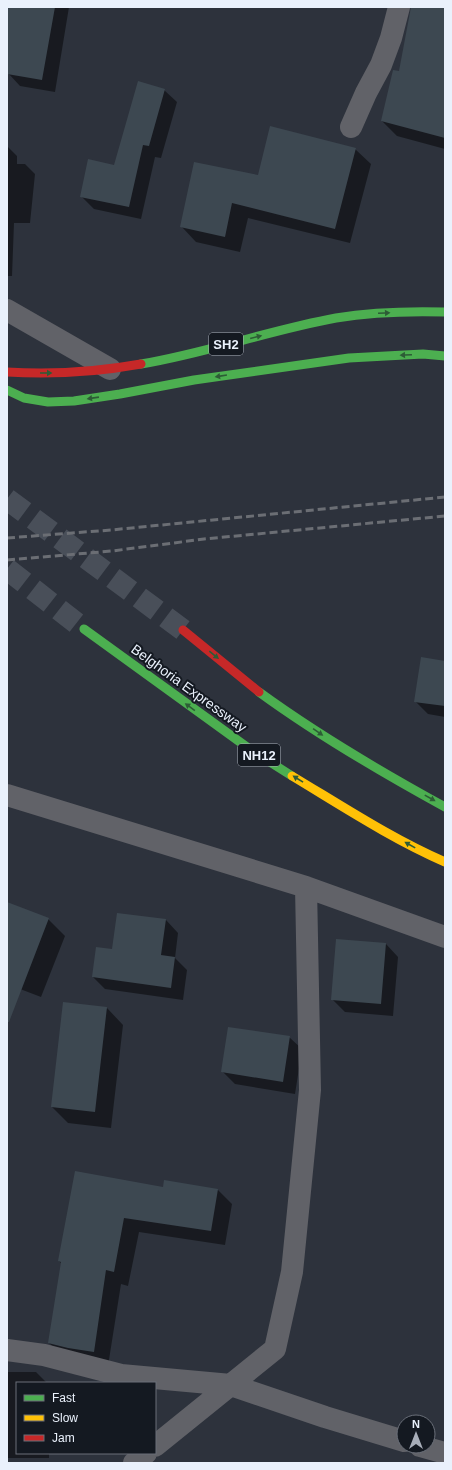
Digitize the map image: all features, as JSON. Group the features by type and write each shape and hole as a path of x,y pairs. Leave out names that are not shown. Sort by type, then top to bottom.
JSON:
{"main road":[{"name":"SH2","path":"7,372 53,373 110,369 189,357 259,336 336,318 375,313 410,311 445,312"},
{"name":"SH2","path":"7,390 24,398 48,402 74,401 120,394 194,376 349,358 423,354 445,356"},
{"name":"Belghoria Expressway","path":"84,629 251,750 341,806 422,852 445,862"},
{"path":"183,630 250,684 325,736 391,777 445,807"}],"street":[{"path":"351,127 366,92 381,65 392,38 399,7"},
{"path":"7,310 110,369"},
{"path":"7,795 306,888 445,937"},
{"path":"156,1445 275,1349 292,1272 310,1090 306,888"},
{"path":"7,1350 44,1355 121,1375 231,1384 325,1417 396,1439"},
{"path":"134,1463 145,1454"}],"building":[{"path":"7,7 55,7 42,80 7,74"},
{"path":"411,7 445,7 445,138 381,121 393,70 399,71"},
{"path":"138,81 165,89 149,146 143,145 129,207 80,197 88,159 114,165"},
{"path":"270,126 356,148 335,229 232,203 225,237 180,227 194,162 258,175"},
{"path":"421,657 445,661 445,706 414,702"},
{"path":"7,902 49,918 9,1022 7,1022"},
{"path":"117,913 166,919 161,955 175,957 171,988 92,977 96,947 112,949"},
{"path":"336,939 386,943 381,1004 331,1000"},
{"path":"63,1002 107,1007 95,1112 51,1107"},
{"path":"228,1027 290,1036 283,1082 221,1072"},
{"path":"75,1171 163,1187 164,1180 218,1189 211,1231 124,1218 114,1272 106,1270 94,1352 48,1343 61,1262 58,1261"}],"tunnel":[{"path":"7,499 183,630"},
{"path":"7,569 84,629"}],"railway":[{"path":"7,538 111,530 445,497"},
{"path":"7,560 112,551 204,539 445,516"}],"traffic: fast":[{"path":"141,364 190,354 336,318 390,312 445,312"},
{"path":"7,390 24,398 48,402 74,401 194,380 349,358 423,354 445,356"},
{"path":"84,629 251,750 292,776"},
{"path":"259,692 281,708 350,752 445,807"}],"traffic: slow":[{"path":"292,776 386,833 445,862"}],"traffic: jam":[{"path":"7,372 74,372 141,364"},
{"path":"183,630 259,692"}]}
